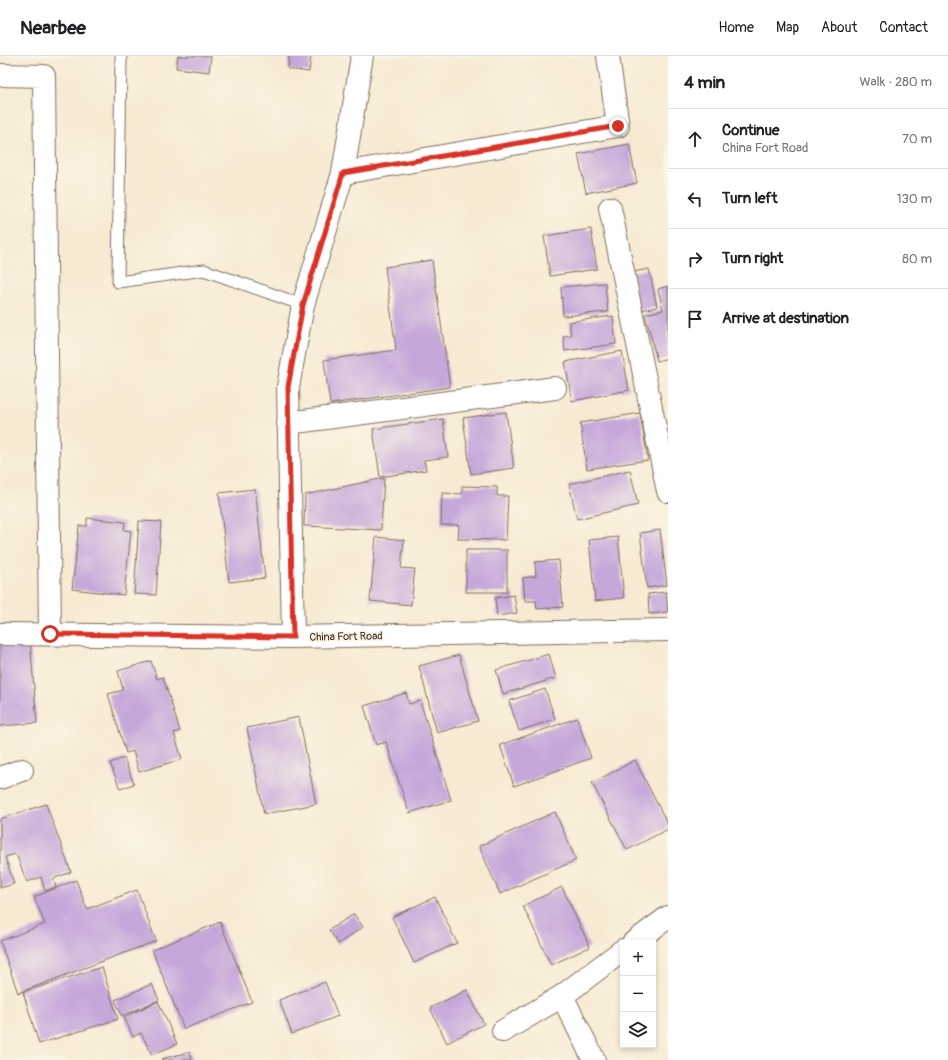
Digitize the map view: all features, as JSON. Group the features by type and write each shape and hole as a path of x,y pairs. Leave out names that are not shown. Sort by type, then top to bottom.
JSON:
{"street":[{"path":"293,637 288,387 303,305 343,173 362,56"},
{"path":"343,173 618,126 608,56"},
{"path":"0,75 44,76 50,634"},
{"path":"610,208 668,491"},
{"path":"288,423 555,388"},
{"name":"China Fort Road","path":"0,634 293,637 668,630"},
{"path":"0,778 22,770"},
{"path":"637,940 668,917"},
{"path":"503,1031 562,996 620,952"},
{"path":"562,996 594,1060"}],"lane":[{"path":"121,56 118,282 204,270 303,305"}],"building":[{"path":"178,56 211,56 209,72 176,68"},
{"path":"289,56 311,56 309,72 288,69"},
{"path":"629,144 637,183 586,193 578,154"},
{"path":"591,229 597,269 550,276 544,236"},
{"path":"432,260 450,387 330,404 324,360 396,350 385,267"},
{"path":"649,269 657,307 636,311 628,273"},
{"path":"605,283 608,312 563,316 561,287"},
{"path":"668,286 668,358 657,361 645,314 663,310 658,289"},
{"path":"613,316 616,344 565,351 563,336 571,335 569,322"},
{"path":"622,351 629,390 572,401 565,362"},
{"path":"506,412 514,468 471,474 463,418"},
{"path":"640,413 648,460 587,469 580,423"},
{"path":"443,419 448,457 424,460 426,470 380,477 373,429"},
{"path":"630,470 638,505 577,519 569,484"},
{"path":"384,478 381,530 304,526 305,495"},
{"path":"462,486 497,487 497,496 508,496 506,540 458,539 459,525 441,525 442,493 462,494"},
{"path":"255,489 265,578 229,582 219,493"},
{"path":"87,518 125,522 124,530 131,531 124,595 72,589 79,526 87,526"},
{"path":"139,521 161,522 156,595 134,594"},
{"path":"660,530 667,585 647,588 640,533"},
{"path":"376,537 404,540 401,568 415,569 411,605 370,601"},
{"path":"618,537 624,598 595,601 589,540"},
{"path":"466,550 507,550 507,592 466,592"},
{"path":"559,560 563,607 537,609 536,601 525,601 523,578 536,576 535,562"},
{"path":"666,592 668,612 649,614 648,594"},
{"path":"514,595 517,613 497,616 495,598"},
{"path":"30,640 37,723 0,726 0,642"},
{"path":"549,654 556,678 503,694 496,670"},
{"path":"459,655 478,721 437,733 419,666"},
{"path":"151,661 157,679 163,677 180,731 174,733 182,759 139,772 133,751 126,753 108,694 123,690 118,671"},
{"path":"545,689 555,719 519,731 509,701"},
{"path":"406,693 409,704 420,701 451,800 409,813 386,742 376,745 364,706"},
{"path":"299,717 316,804 264,814 247,728"},
{"path":"577,718 591,758 514,786 500,745"},
{"path":"124,758 134,784 120,789 110,763"},
{"path":"635,760 668,825 668,829 627,850 592,783"},
{"path":"46,804 71,872 53,879 56,887 45,891 41,877 27,882 16,854 5,857 14,884 0,888 0,819"},
{"path":"555,812 576,860 500,894 479,846"},
{"path":"76,880 87,909 137,890 156,941 18,993 0,941 45,924 34,897"},
{"path":"562,887 590,947 551,965 523,906"},
{"path":"435,897 457,943 414,963 392,917"},
{"path":"354,914 363,927 338,944 329,930"},
{"path":"220,922 252,1002 184,1029 152,950"},
{"path":"102,967 118,1019 39,1044 23,992"},
{"path":"325,982 338,1016 292,1034 279,1000"},
{"path":"152,984 159,1000 122,1016 115,1000"},
{"path":"467,990 484,1024 447,1043 430,1008"},
{"path":"158,1001 177,1044 152,1055 141,1033 133,1037 124,1017"},
{"path":"190,1052 192,1060 161,1059"}],"route":[{"path":"50,634 293,637 288,387 303,305 343,173 618,126"}]}
